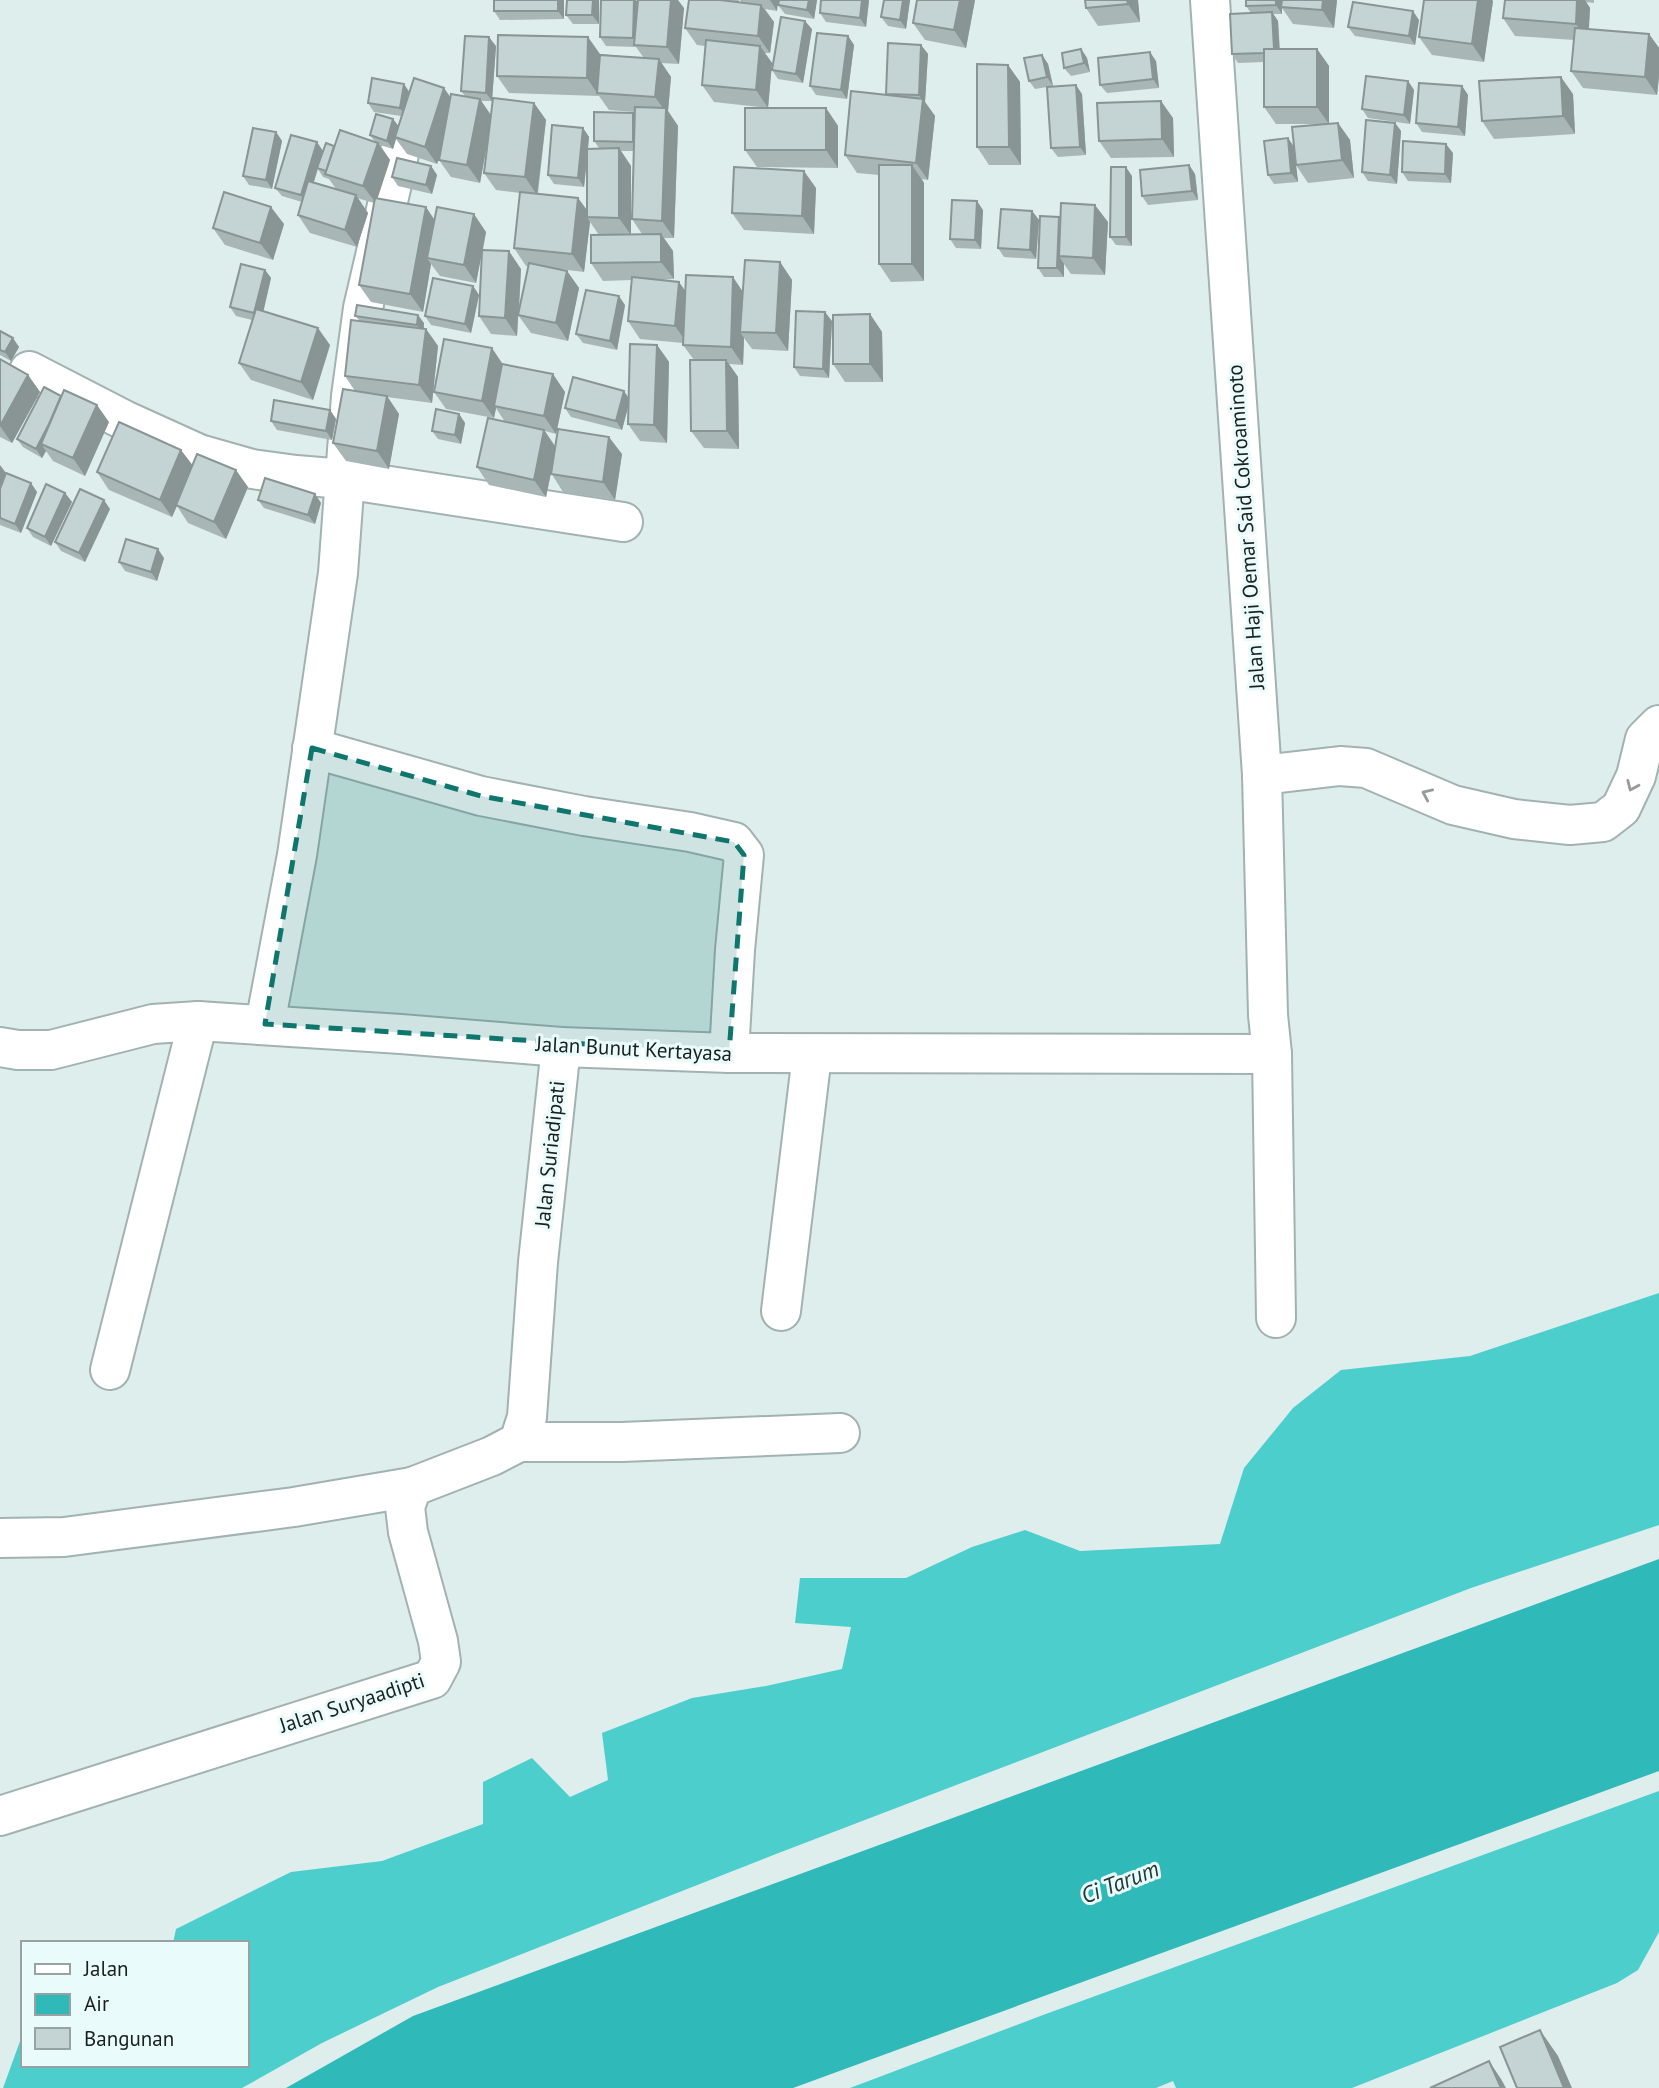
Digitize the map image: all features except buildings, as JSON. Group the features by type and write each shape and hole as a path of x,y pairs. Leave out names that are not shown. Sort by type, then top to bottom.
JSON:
{"street":[{"name":"Jalan Haji Oemar Said Cokroaminoto","path":"1210,0 1262,775 1268,1016 1272,1054 1276,1318"},
{"path":"265,1024 297,855 338,573 351,396 363,308 398,155"},
{"path":"29,371 124,420 199,454 252,469 344,479 623,522"},
{"path":"1262,775 1340,766 1366,768 1453,805 1514,819 1570,825 1603,822 1621,808 1636,776 1645,740 1659,725"},
{"path":"312,748 481,796 734,842 744,855 729,1053"},
{"path":"110,1370 198,1021"},
{"name":"Jalan Bunut Kertayasa","path":"0,1047 18,1050 51,1049 153,1024 198,1021 561,1047 729,1053 1272,1054"},
{"name":"Jalan Suriadipati","path":"519,1442 527,1417 538,1262 561,1047"},
{"path":"781,1311 812,1055"},
{"path":"0,1538 64,1537 294,1507 412,1487 492,1456 519,1442 622,1442 840,1433"},
{"name":"Jalan Suryaadipti","path":"0,1816 432,1679 441,1662 438,1641 408,1532 405,1507 412,1487"}],"highlighted area":[{"path":"312,748 481,796 734,842 744,855 729,1053 265,1024"}],"shaded area":[{"path":"1659,1293 1659,1525 1471,1588 776,1854 438,1987 322,2043 242,2088 3,2088 21,2038 21,2067 248,2067 248,1941 173,1941 176,1929 291,1872 382,1861 483,1824 483,1782 532,1758 570,1797 608,1780 602,1733 692,1698 766,1686 842,1669 851,1627 795,1623 800,1578 906,1578 972,1547 1025,1530 1080,1551 1220,1544 1244,1468 1293,1408 1341,1370 1470,1356"},
{"path":"1659,1791 1659,1932 1638,1970 1617,1983 1352,2088 1176,2088 1173,2081 1156,2088 850,2088 1043,2015"}],"water":[{"name":"Ci Tarum","path":"1659,1559 1659,1771 793,2088 286,2088 413,2016"}]}
